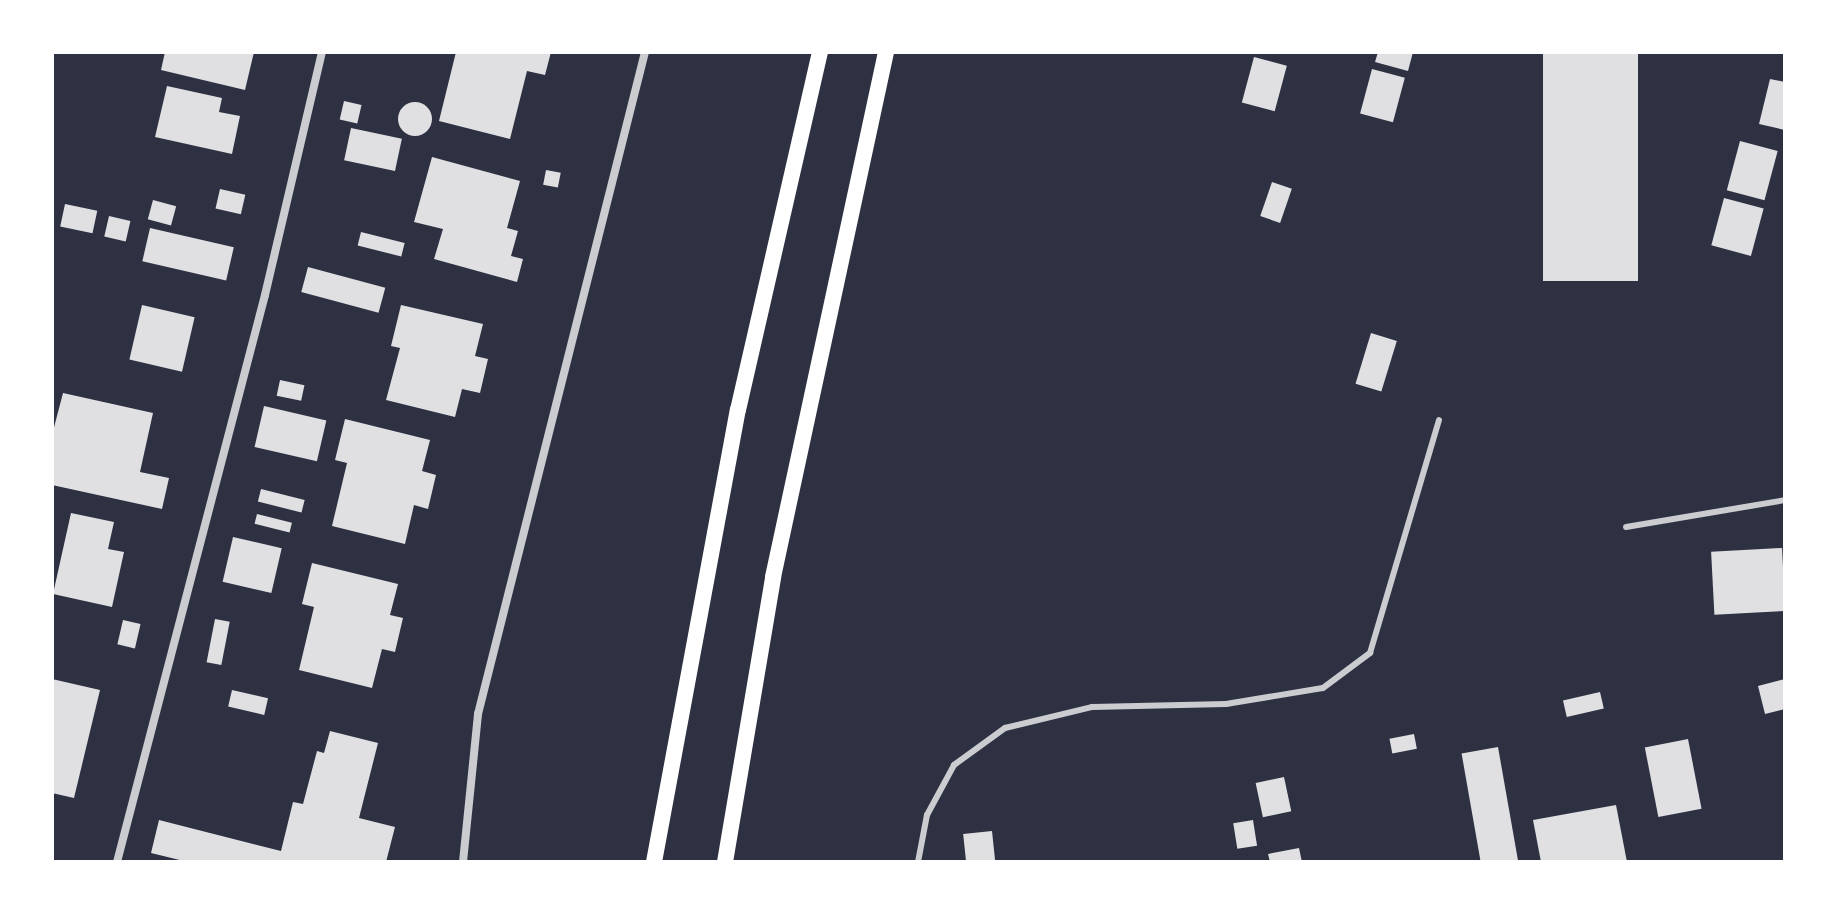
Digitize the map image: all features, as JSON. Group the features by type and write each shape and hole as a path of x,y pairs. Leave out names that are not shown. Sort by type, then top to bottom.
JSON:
{"main road":[{"path":"654,862 738,410 820,52"},
{"path":"725,862 773,577 886,52"}],"street":[{"path":"117,862 265,295 322,52"},
{"path":"463,862 478,714 645,52"}],"lane":[{"path":"918,862 927,815 954,765 1005,728 1092,707 1226,704 1323,688 1370,653 1439,420"},
{"path":"1626,527 1785,500"}],"building":[{"path":"165,52 254,52 245,90 161,70"},
{"path":"456,52 551,52 545,75 527,71 510,139 439,121"},
{"path":"1378,52 1413,52 1408,71 1375,62"},
{"path":"1543,52 1638,52 1638,281 1543,281"},
{"path":"1254,57 1287,66 1275,111 1242,102"},
{"path":"1372,69 1405,78 1393,122 1360,113"},
{"path":"1770,79 1785,82 1785,130 1759,124"},
{"path":"167,86 222,98 219,112 240,116 232,154 155,137"},
{"path":"344,101 362,105 357,124 340,120"},
{"path":"415,102 427,107 432,119 427,131 415,136 403,131 398,119 403,107"},
{"path":"351,128 402,139 395,171 344,160"},
{"path":"1740,141 1778,151 1764,200 1727,190"},
{"path":"432,157 520,181 507,228 518,231 511,256 523,259 517,282 434,259 443,229 414,222"},
{"path":"546,170 561,173 558,188 543,185"},
{"path":"1272,182 1292,189 1280,223 1260,216"},
{"path":"220,189 245,195 241,214 216,208"},
{"path":"1724,198 1764,209 1751,256 1711,245"},
{"path":"153,200 176,206 171,226 148,219"},
{"path":"65,204 97,211 92,233 60,226"},
{"path":"109,216 130,221 126,241 104,236"},
{"path":"150,228 234,247 226,280 142,261"},
{"path":"361,232 405,243 401,256 358,246"},
{"path":"308,267 385,288 379,313 301,292"},
{"path":"142,305 195,317 182,372 129,360"},
{"path":"401,305 483,324 475,356 488,359 480,393 462,389 455,417 386,400 400,348 391,346"},
{"path":"1371,333 1397,341 1381,392 1356,384"},
{"path":"280,380 304,385 301,401 277,396"},
{"path":"63,393 153,413 140,472 169,478 162,509 52,485 52,435"},
{"path":"264,406 326,420 317,461 255,447"},
{"path":"345,419 430,440 422,471 436,475 428,509 414,505 405,544 332,526 347,463 335,460"},
{"path":"261,489 305,500 302,513 258,502"},
{"path":"71,513 114,522 108,549 124,552 112,607 53,594"},
{"path":"257,514 292,523 290,532 255,524"},
{"path":"233,537 282,548 271,593 223,582"},
{"path":"1782,548 1785,611 1714,615 1711,552"},
{"path":"312,563 398,584 390,615 403,618 395,652 382,649 372,688 299,670 314,607 302,604"},
{"path":"215,619 230,622 221,665 207,662"},
{"path":"123,620 141,624 135,648 117,644"},
{"path":"52,679 100,690 74,798 52,793"},
{"path":"1785,679 1785,709 1765,714 1758,686"},
{"path":"232,690 268,698 264,715 228,707"},
{"path":"1600,692 1604,709 1567,717 1563,701"},
{"path":"330,731 378,743 359,818 395,827 386,862 188,862 151,853 159,820 281,851 293,802 303,804 317,751 324,753"},
{"path":"1414,734 1417,749 1392,753 1389,739"},
{"path":"1688,739 1702,809 1658,817 1645,747"},
{"path":"1498,747 1518,862 1481,862 1462,753"},
{"path":"1284,777 1291,811 1263,817 1256,783"},
{"path":"1616,805 1627,862 1541,862 1533,820"},
{"path":"1253,820 1257,846 1237,849 1233,823"},
{"path":"992,831 995,862 966,862 963,834"},
{"path":"1299,848 1302,862 1270,862 1268,854"}]}
